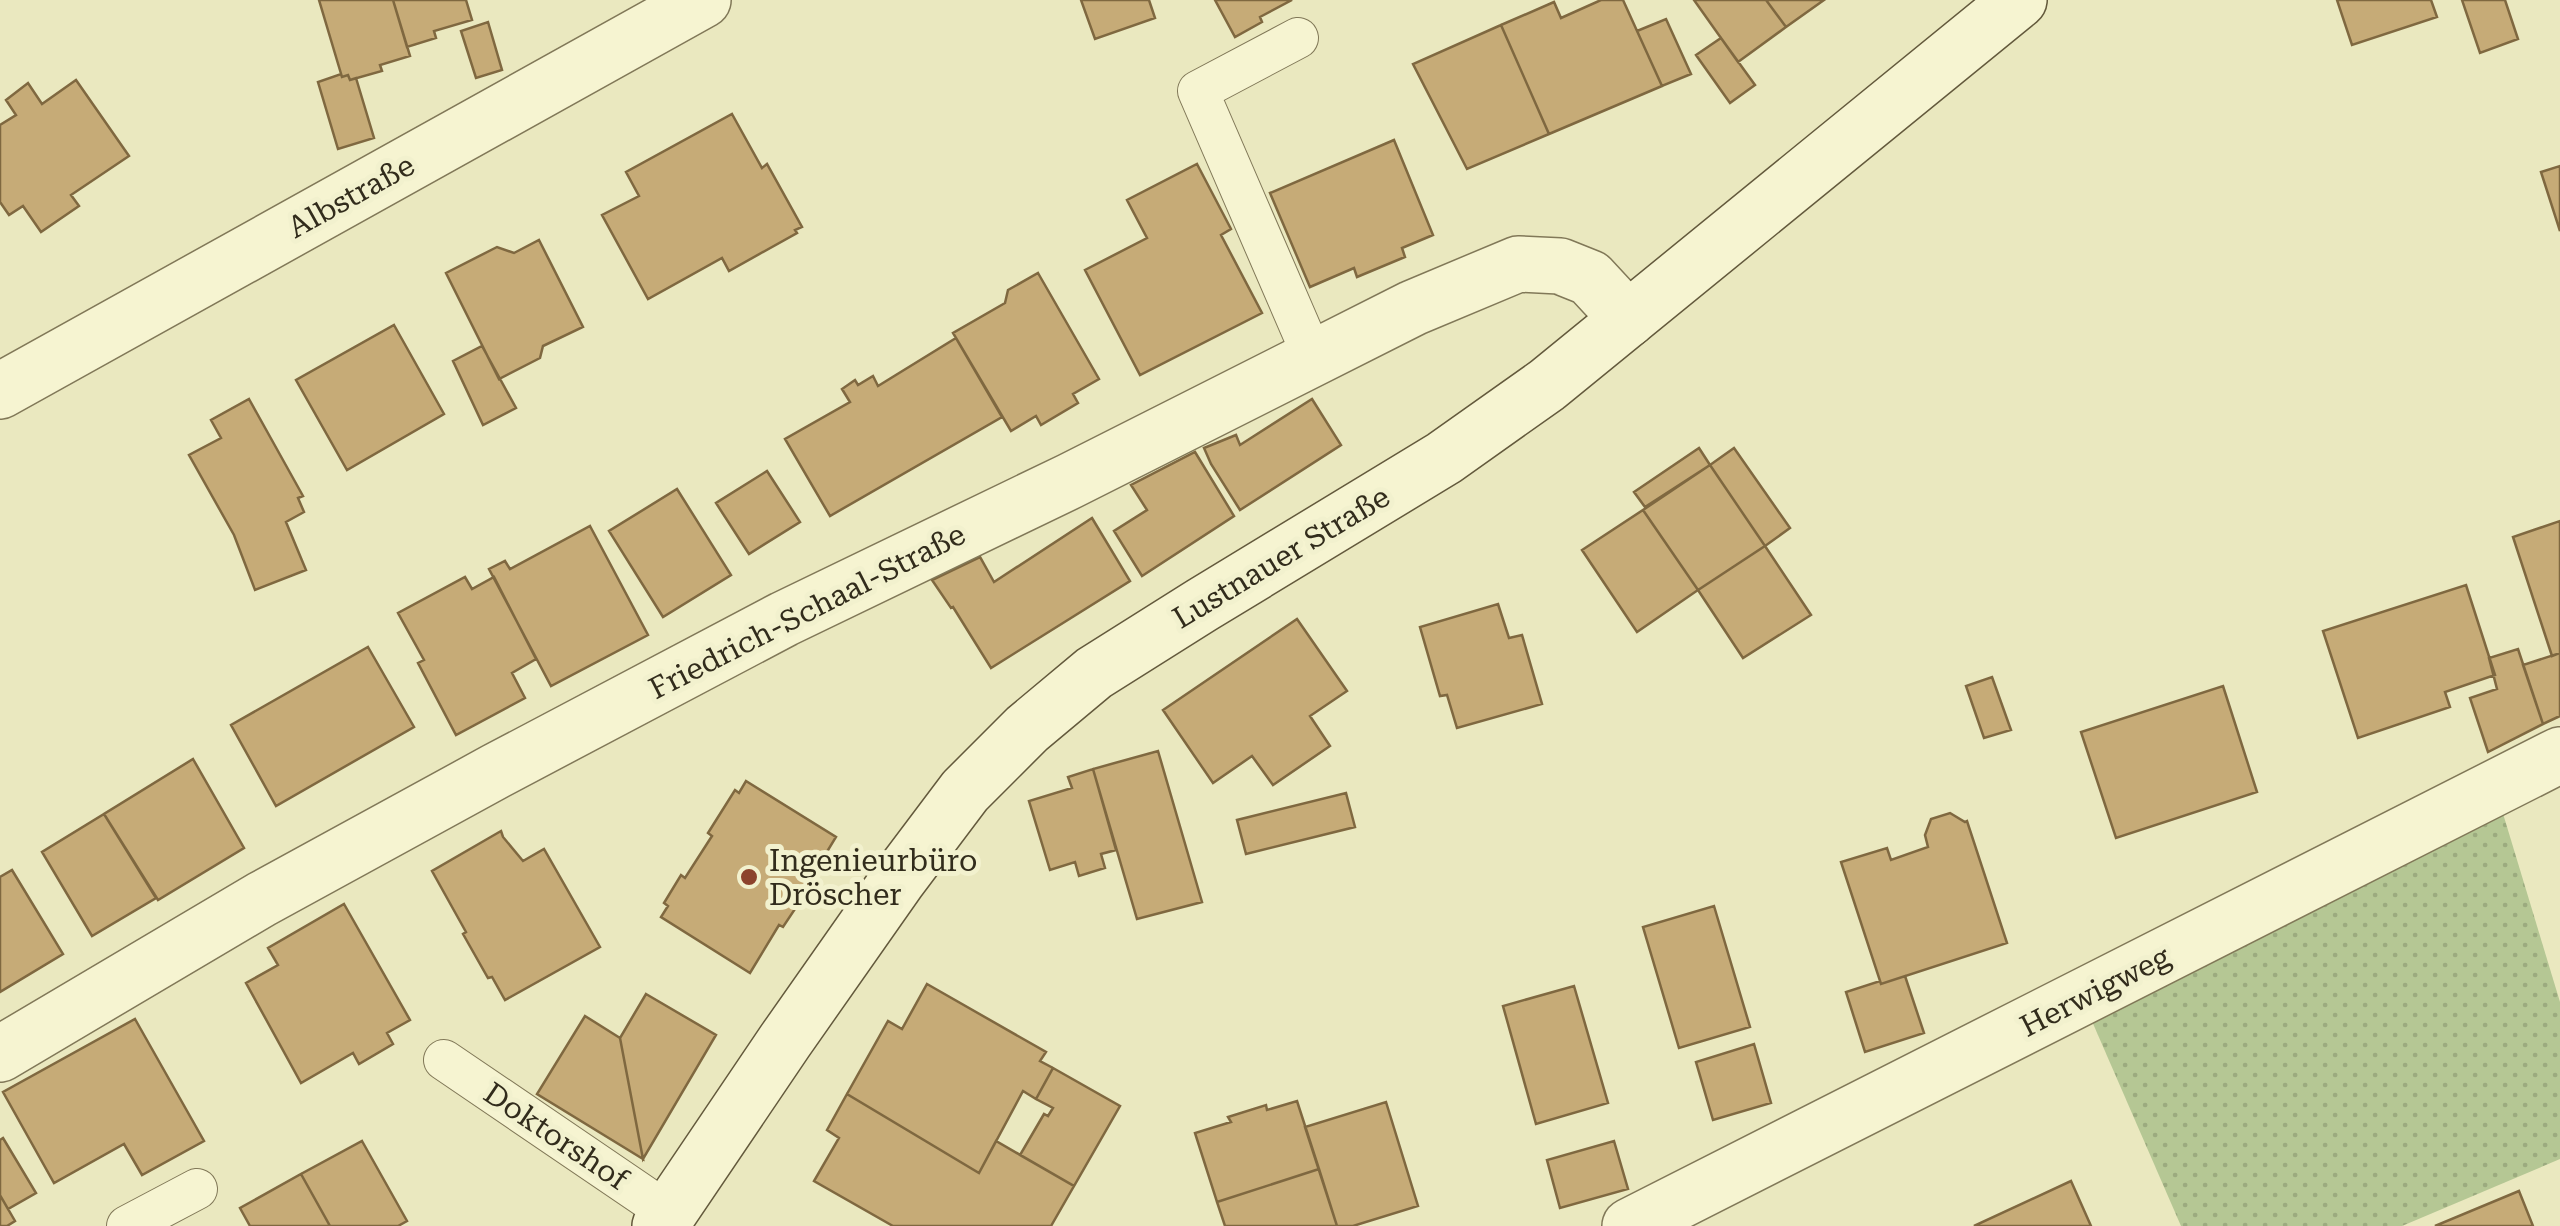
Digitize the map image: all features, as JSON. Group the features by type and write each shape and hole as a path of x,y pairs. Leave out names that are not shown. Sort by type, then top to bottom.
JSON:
{"street":[{"name":"Albstraße","path":"0,392 703,0"},
{"name":"Lustnauer Straße","path":"665,1219 898,880 965,792 1027,728 1094,673 1444,458 1547,385 2020,0"},
{"name":"Friedrich-Schaal-Straße","path":"0,1054 231,917 496,771 784,619 1070,481 1413,308 1518,264 1560,266 1590,278 1628,319"},
{"name":"Herwigweg","path":"1634,1225 2560,755"}],"lane":[{"path":"1298,38 1198,91 1312,357"},
{"name":"Doktorshof","path":"444,1060 665,1219"},
{"path":"127,1226 197,1189"}],"green space":[{"path":"2501,807 2560,1002 2560,1159 2402,1226 2181,1226 2091,1019"}],"building":[{"path":"319,0 393,0 410,56 380,65 382,71 350,80 348,75 342,77"},
{"path":"393,0 466,0 472,20 434,31 436,38 407,47"},
{"path":"1081,0 1149,0 1155,18 1095,39"},
{"path":"1215,0 1292,0 1260,17 1262,22 1235,37"},
{"path":"1601,0 1623,0 1662,86 1549,134 1501,25 1554,2 1561,18"},
{"path":"1694,0 1766,0 1786,27 1738,62"},
{"path":"1766,0 1824,0 1786,27"},
{"path":"2337,0 2431,0 2437,17 2352,45"},
{"path":"2462,0 2505,0 2518,39 2480,53"},
{"path":"1666,19 1691,74 1662,86 1637,31"},
{"path":"488,22 502,70 476,78 461,31"},
{"path":"1501,25 1549,134 1467,169 1413,64"},
{"path":"1721,38 1755,85 1730,103 1696,55"},
{"path":"348,75 350,80 356,78 374,138 338,149 318,82"},
{"path":"76,80 129,156 71,195 79,206 41,232 23,206 9,215 0,202 0,125 16,115 6,100 28,83 42,104"},
{"path":"732,114 762,168 767,164 802,227 729,271 722,258 648,299 602,215 639,196 626,172"},
{"path":"1394,140 1433,235 1402,248 1405,257 1357,277 1354,268 1310,287 1270,193"},
{"path":"1197,164 1231,229 1221,235 1262,313 1140,375 1085,270 1147,238 1127,200"},
{"path":"2560,166 2560,231 2541,172"},
{"path":"539,240 583,327 543,346 540,358 499,379 446,273 497,247 514,253"},
{"path":"1038,273 1099,379 1073,394 1078,403 1041,425 1036,416 1011,431 953,333 1005,303 1008,290"},
{"path":"394,325 444,414 347,470 296,380"},
{"path":"956,338 1002,417 830,516 785,439 850,402 842,389 855,380 858,385 873,376 878,386"},
{"path":"482,346 516,408 483,425 453,361"},
{"path":"249,399 303,496 298,498 304,512 286,522 306,570 255,590 234,535 189,455 221,438 211,420"},
{"path":"1312,399 1341,445 1240,510 1204,448 1236,435 1240,445"},
{"path":"1699,448 1710,465 1645,507 1634,492"},
{"path":"1734,448 1790,528 1765,546 1710,465"},
{"path":"1195,452 1234,516 1142,576 1114,531 1147,510 1131,485"},
{"path":"1710,465 1765,546 1698,590 1643,510"},
{"path":"767,471 800,522 749,554 716,503"},
{"path":"677,489 731,575 663,617 609,531"},
{"path":"1643,510 1698,590 1637,632 1582,550"},
{"path":"1092,518 1130,581 991,668 932,580 980,557 994,582"},
{"path":"2560,521 2560,653 2552,656 2513,537"},
{"path":"590,526 648,635 551,686 489,569 505,561 510,569"},
{"path":"1765,546 1811,615 1743,658 1698,590"},
{"path":"465,577 472,589 494,577 536,659 512,673 525,698 456,735 418,663 424,660 398,613"},
{"path":"2466,585 2495,675 2445,692 2450,707 2358,738 2323,631"},
{"path":"1498,604 1509,638 1522,635 1542,704 1457,728 1447,695 1440,696 1420,627"},
{"path":"1297,619 1347,691 1310,716 1330,746 1273,785 1252,756 1213,783 1163,710"},
{"path":"368,647 414,727 276,806 231,725"},
{"path":"2518,649 2543,724 2488,752 2470,698 2497,689 2489,658"},
{"path":"2560,653 2560,716 2543,724 2523,665"},
{"path":"1992,677 2011,730 1984,738 1966,686"},
{"path":"2223,686 2257,792 2116,838 2081,732"},
{"path":"1158,751 1202,902 1137,919 1093,769"},
{"path":"193,759 244,848 158,900 104,814"},
{"path":"1093,769 1116,850 1101,854 1105,868 1079,876 1075,862 1050,870 1029,801 1072,788 1068,777"},
{"name":"Ingenieurbüro Dröscher","path":"746,781 836,837 799,903 783,927 779,925 750,973 661,917 668,906 664,903 681,875 685,878 735,790 739,793"},
{"path":"1346,793 1355,827 1246,854 1237,820"},
{"path":"1950,813 1967,821 2007,943 1881,984 1841,862 1887,848 1891,860 1928,847 1925,835 1931,819"},
{"path":"104,814 156,898 92,936 42,852"},
{"path":"501,831 523,861 544,849 600,947 505,1000 463,934 466,932 432,871"},
{"path":"12,870 63,954 0,992 0,877"},
{"path":"344,904 410,1020 387,1033 393,1044 359,1064 353,1053 301,1083 246,983 278,965 268,948"},
{"path":"1714,906 1750,1027 1679,1048 1643,927"},
{"path":"1905,976 1924,1033 1865,1052 1846,992"},
{"path":"927,984 1046,1052 1040,1061 1053,1068 1036,1099 1023,1091 979,1173 847,1094 888,1021 902,1029"},
{"path":"1574,986 1608,1103 1536,1124 1503,1006"},
{"path":"646,994 716,1035 643,1159 620,1038"},
{"path":"585,1016 620,1038 643,1159 537,1094"},
{"path":"135,1019 204,1141 142,1175 124,1144 54,1183 3,1092"},
{"path":"1754,1044 1771,1103 1713,1120 1696,1062"},
{"path":"1053,1068 1120,1106 1074,1186 1020,1155 1044,1114 1048,1116 1053,1108 1036,1099"},
{"path":"847,1094 979,1173 996,1141 1074,1186 1051,1226 893,1226 814,1181 839,1138 827,1130"},
{"path":"1297,1101 1319,1169 1217,1202 1195,1133 1266,1105 1267,1110"},
{"path":"1386,1102 1418,1206 1353,1226 1337,1226 1305,1127"},
{"path":"3,1138 36,1193 8,1209 0,1195"},
{"path":"362,1141 407,1221 398,1226 330,1226 301,1174"},
{"path":"1614,1141 1628,1189 1560,1208 1547,1160"},
{"path":"1319,1169 1337,1226 1225,1226 1217,1202"},
{"path":"301,1174 330,1226 250,1226 240,1208"},
{"path":"2071,1181 2091,1226 1974,1226"},
{"path":"2519,1191 2533,1226 2435,1226"},
{"path":"0,1195 15,1221 7,1226 0,1226"}],"place":[{"name":"Ingenieurbüro Dröscher","path":"749,877"}]}
